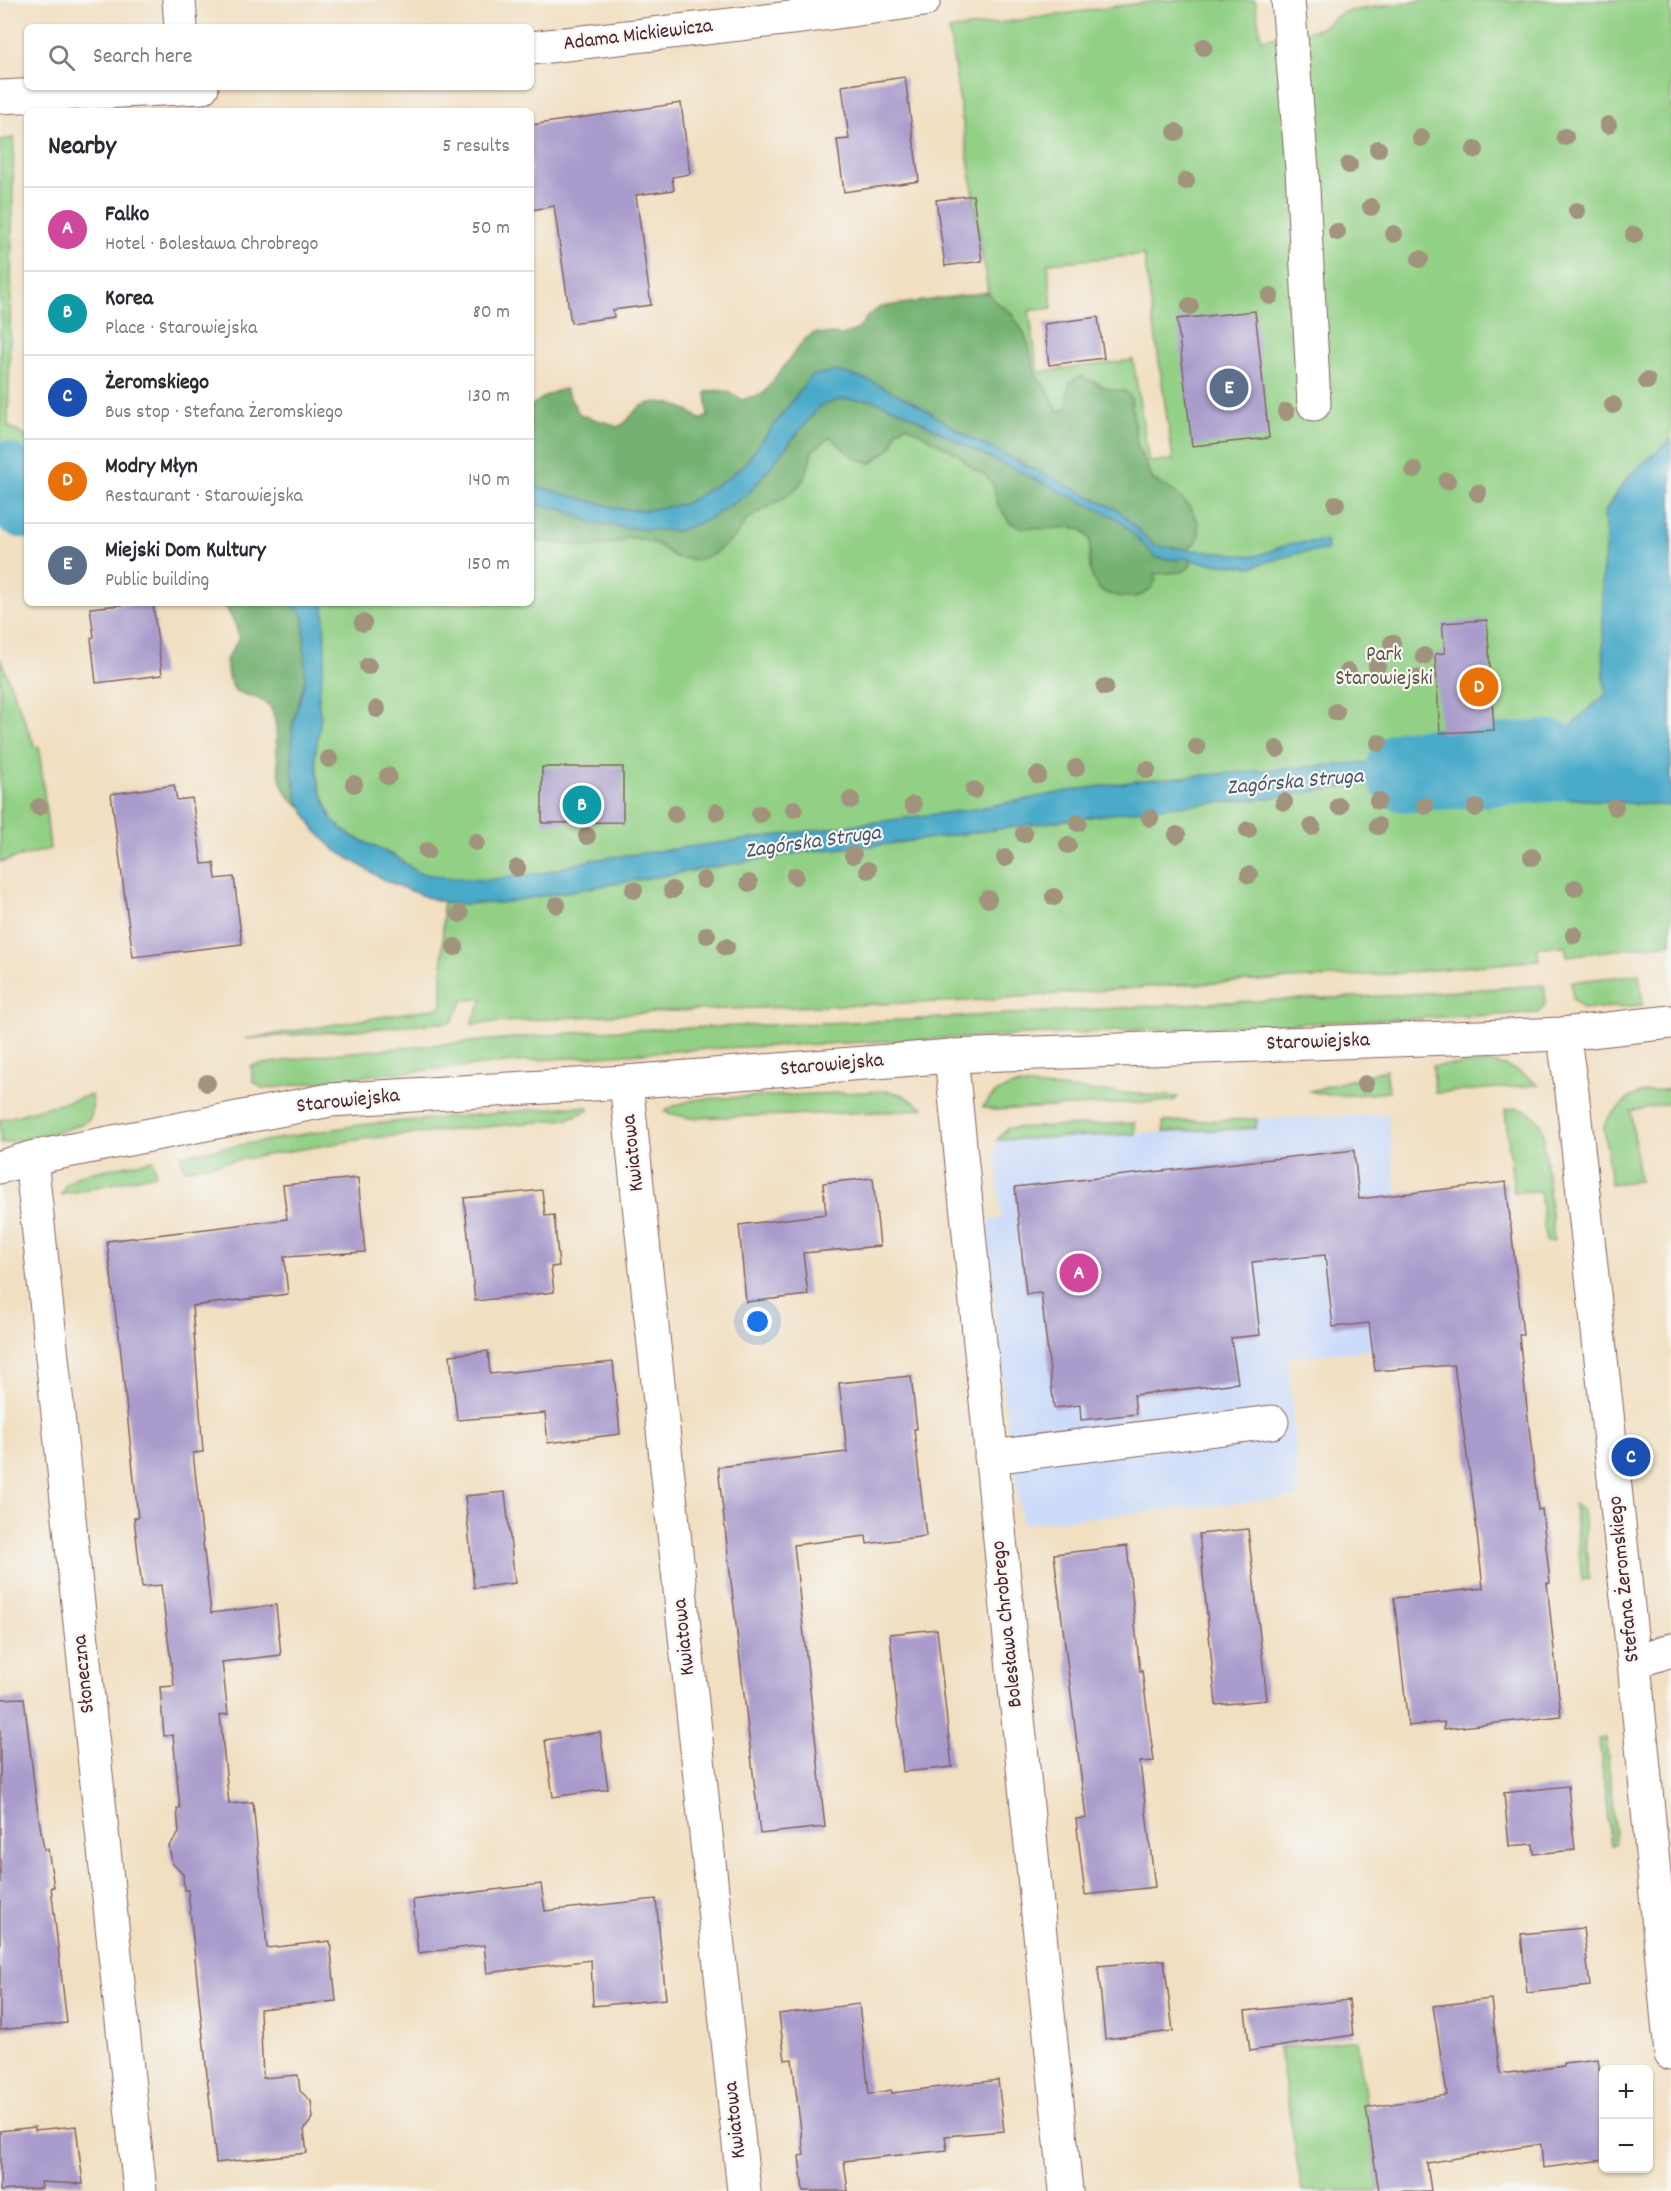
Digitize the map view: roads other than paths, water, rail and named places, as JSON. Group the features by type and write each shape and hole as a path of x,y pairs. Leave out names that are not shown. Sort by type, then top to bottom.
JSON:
{"street":[{"path":"179,0 181,24"},
{"name":"Adama Mickiewicza","path":"534,48 799,8 924,0"},
{"path":"1288,0 1302,169 1314,404"},
{"path":"0,97 149,90"},
{"name":"Starowiejska","path":"0,1167 31,1158 330,1100 626,1082 951,1056 1563,1034 1671,1022"},
{"name":"Stefana Żeromskiego","path":"1563,1034 1573,1104 1634,1662 1671,2054"},
{"name":"Bolesława Chrobrego","path":"951,1056 1066,2191"},
{"name":"Kwiatowa","path":"626,1082 744,2191"},
{"name":"Słoneczna","path":"31,1158 140,2191"},
{"path":"991,1457 1272,1422"},
{"path":"1634,1662 1671,1650"}],"water":[{"path":"836,371 871,381 915,403 972,439 1118,510 1155,546 1256,556 1292,543 1326,541 1327,550 1299,553 1251,567 1199,562 1183,558 1177,560 1157,558 1118,519 965,446 904,412 872,400 842,399 820,406 749,493 708,520 677,531 593,523 563,510 534,504 534,486 621,509 645,510 684,504 725,480 743,466 811,376"},
{"path":"1671,439 1671,806 1561,798 1560,784 1538,785 1537,773 1549,771 1548,768 1537,769 1536,756 1555,754 1554,740 1567,736 1574,723 1606,694 1602,578 1606,541 1604,513 1631,474"},
{"path":"0,470 24,482 24,490 17,504 0,494"},
{"path":"294,606 324,606 325,656 318,700 321,718 315,755 319,786 332,820 350,835 396,857 419,873 453,878 487,880 543,873 590,860 974,809 1074,790 1143,780 1423,758 1438,752 1519,745 1520,757 1497,759 1498,761 1520,760 1522,788 1449,790 1414,779 1365,784 1263,799 1156,808 889,844 803,852 501,903 450,904 384,880 335,850 314,829 298,800 292,771 292,726 305,681 304,616"}],"waterway":[{"name":"Zagórska Struga","path":"0,482 24,496"},
{"name":"Zagórska Struga","path":"1407,771 1550,761"}],"place":[{"name":"Miejski Dom Kultury","path":"1229,388"},
{"name":"Modry Młyn","path":"1479,687"},
{"name":"Korea","path":"582,805"},
{"name":"Falko","path":"1079,1273"},
{"name":"Żeromskiego","path":"1631,1457"}],"park label":[{"name":"Park Starowiejski","path":"1384,668"}]}
